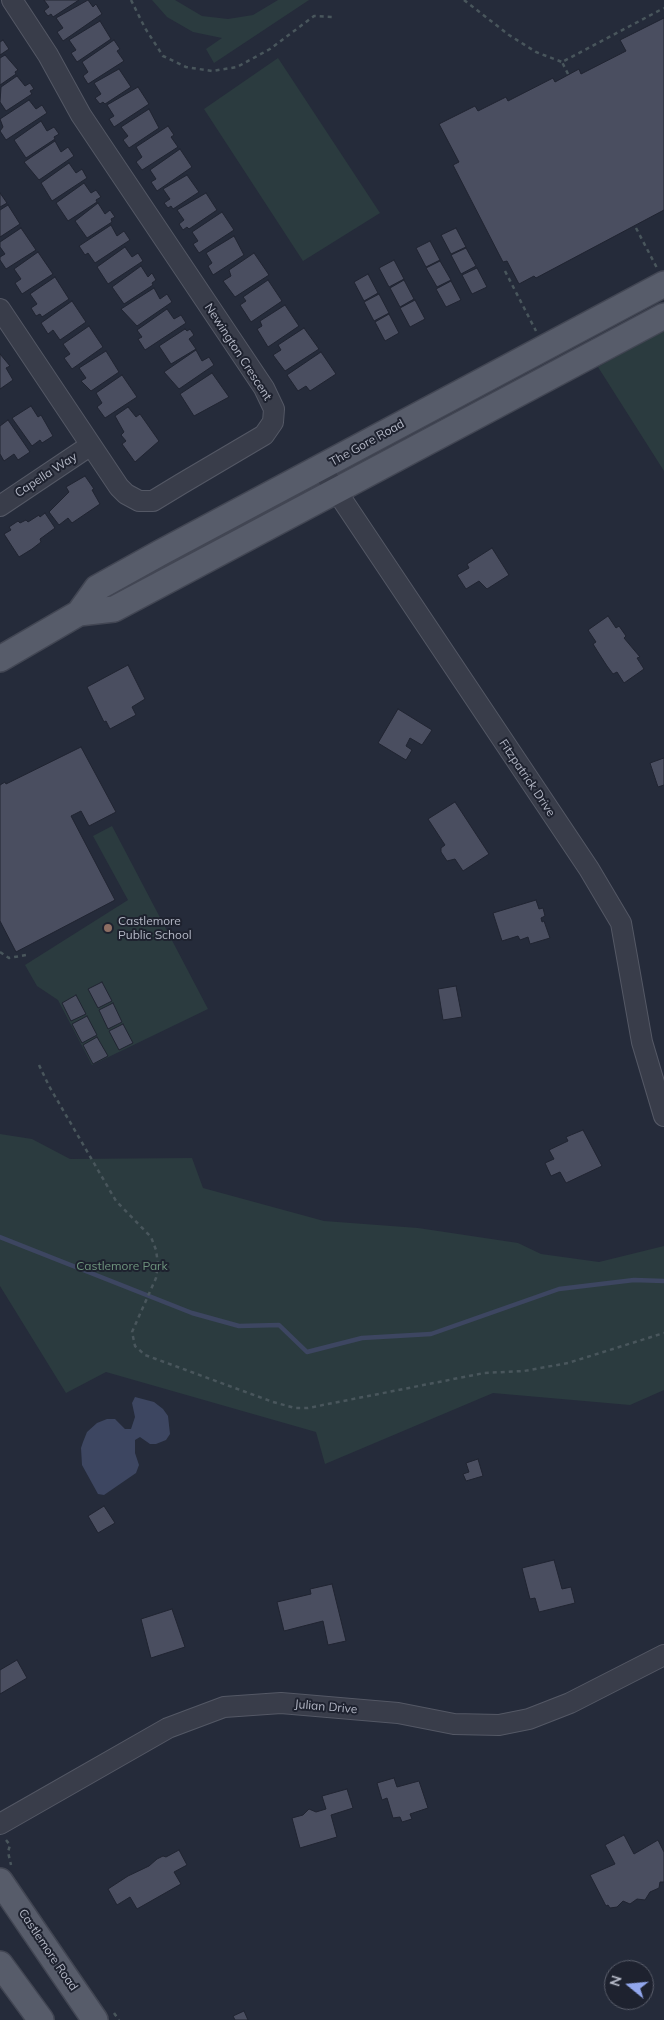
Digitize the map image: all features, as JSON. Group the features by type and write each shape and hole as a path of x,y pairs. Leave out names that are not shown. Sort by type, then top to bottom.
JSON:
{"main road":[{"name":"The Gore Road","path":"0,659 79,613 98,588 321,468 661,276"},
{"name":"The Gore Road","path":"79,613 114,609 664,316"},
{"name":"Castlemore Road","path":"0,1881 94,2020"},
{"path":"0,1964 41,2020"}],"street":[{"name":"Newington Crescent","path":"1,314 126,494 139,501 153,501 264,435 273,422 274,409 264,388 81,115 48,55 12,0"},
{"name":"Capella Way","path":"0,506 91,446"},
{"name":"Fitzpatrick Drive","path":"321,468 588,869 621,923 642,1042 664,1116"},
{"name":"Julian Drive","path":"0,1824 168,1728 224,1707 281,1703 398,1713 454,1724 499,1725 528,1719 570,1703 664,1655"}],"path":[{"path":"131,0 144,28 163,56 186,67 212,71 237,67 270,49 314,16 334,17"},
{"path":"464,0 509,36 536,52 562,62 568,74"},
{"path":"562,62 664,8"},
{"path":"636,228 661,276"},
{"path":"505,271 537,332"},
{"path":"0,952 9,958 26,955"},
{"path":"39,1065 49,1086 116,1201 150,1237 156,1250 158,1264 156,1278 132,1332 135,1346 145,1355 272,1402 295,1408 308,1408 484,1373 524,1371 568,1363 664,1332"}],"green space":[{"path":"152,0 175,0 202,16 228,19 253,15 278,0 309,0 214,63 206,49 222,38 193,32 167,17"},
{"path":"278,58 380,213 303,261 204,109"},
{"path":"664,330 664,471 598,367"},
{"path":"112,826 208,1009 92,1065 58,1000 37,986 25,965 128,900 93,836"},
{"name":"Castlemore Park","path":"0,1134 32,1139 70,1159 192,1158 203,1188 324,1221 418,1228 518,1243 541,1254 599,1262 664,1246 664,1390 630,1405 493,1393 325,1464 316,1432 106,1372 66,1393 0,1286"}],"water":[{"path":"135,1397 154,1402 163,1409 168,1416 170,1434 166,1440 156,1444 150,1444 140,1437 135,1440 135,1453 139,1465 136,1473 104,1495 98,1494 82,1465 81,1448 83,1442 87,1432 97,1423 107,1419 115,1419 125,1429 131,1429 135,1417 132,1403"}],"building":[{"path":"44,0 79,0 53,17 51,14 48,16 44,11 49,7"},
{"path":"88,0 93,7 96,4 102,14 63,41 57,32 63,28 56,18"},
{"path":"664,18 664,210 536,278 534,276 519,284 507,261 503,262 453,165 459,162 439,124 475,106 478,111 506,97 508,101 553,78 555,82 579,69 581,74 626,51 620,40"},
{"path":"100,21 111,39 77,62 71,53 76,50 69,40"},
{"path":"3,40 9,49 0,55 0,42"},
{"path":"114,40 120,49 117,51 124,61 88,84 83,76 88,72 82,62"},
{"path":"5,55 18,70 15,72 16,74 0,85 0,58"},
{"path":"119,69 131,87 105,104 103,102 100,104 95,98 101,94 94,83"},
{"path":"17,76 25,86 30,83 34,89 30,91 32,94 6,111 0,102 1,87"},
{"path":"138,87 149,104 114,127 109,119 114,116 107,105"},
{"path":"29,100 36,109 42,105 47,113 6,140 0,131 3,127 0,119"},
{"path":"149,109 159,128 129,148 123,140 128,136 121,127"},
{"path":"41,121 47,131 54,127 59,134 54,137 55,139 26,158 14,140"},
{"path":"168,126 174,135 171,137 178,147 142,170 136,162 142,157 136,147"},
{"path":"55,141 61,152 68,147 74,156 39,180 24,162"},
{"path":"180,149 192,167 157,191 151,182 156,179 150,170"},
{"path":"69,163 76,173 82,169 87,178 52,201 41,183"},
{"path":"187,175 199,192 173,209 171,206 168,208 164,203 170,199 163,189"},
{"path":"84,183 91,193 96,190 101,197 96,200 97,202 68,221 56,203"},
{"path":"0,193 7,203 0,207"},
{"path":"206,193 217,210 189,229 187,227 183,230 179,224 184,220 177,210"},
{"path":"98,203 105,214 110,210 115,217 111,219 112,222 87,238 75,221"},
{"path":"8,205 20,224 0,237 0,210"},
{"path":"222,212 234,230 199,253 193,244 198,241 192,232"},
{"path":"111,225 117,236 124,231 130,240 95,263 88,253 85,255 79,246"},
{"path":"21,228 36,250 6,269 0,260 0,257 5,254 0,247 0,242"},
{"path":"456,228 466,247 451,254 441,235"},
{"path":"234,236 244,255 213,275 208,266 212,263 206,253"},
{"path":"430,241 440,260 426,267 416,248"},
{"path":"125,247 132,257 138,253 143,261 108,284 97,267"},
{"path":"466,248 476,266 461,274 451,255"},
{"path":"38,252 53,274 22,294 15,283 21,279 14,269"},
{"path":"254,253 269,275 235,297 223,281 231,276 229,270"},
{"path":"394,260 404,279 389,287 379,268"},
{"path":"440,261 451,280 437,287 426,268"},
{"path":"141,266 148,277 152,273 156,280 152,283 153,285 124,304 112,287"},
{"path":"477,268 487,287 472,294 462,275"},
{"path":"368,274 378,293 364,301 354,282"},
{"path":"55,277 69,299 42,317 40,314 36,316 31,308 37,304 30,294"},
{"path":"268,280 282,301 251,322 240,305 246,301 243,297"},
{"path":"404,280 414,299 400,307 390,288"},
{"path":"451,281 461,300 446,307 436,289"},
{"path":"154,288 160,299 167,294 172,302 137,326 121,309"},
{"path":"379,294 389,313 374,321 364,302"},
{"path":"415,300 425,319 410,327 400,308"},
{"path":"72,301 86,322 60,340 53,330 48,334 41,323"},
{"path":"285,305 299,326 268,347 257,329 262,326 260,321"},
{"path":"167,309 174,319 181,315 186,323 145,350 138,339 142,337 137,330"},
{"path":"389,314 399,333 385,341 375,322"},
{"path":"89,326 103,347 72,369 64,358 70,354 63,344"},
{"path":"304,328 319,349 285,371 273,355 281,350 278,345"},
{"path":"185,329 187,331 190,329 194,335 189,339 196,349 171,364 159,346"},
{"path":"196,350 202,361 209,357 214,365 179,389 164,372"},
{"path":"106,351 119,372 91,391 81,381 86,378 79,368"},
{"path":"321,352 336,374 310,391 306,386 298,391 287,375"},
{"path":"0,354 10,366 6,368 13,380 0,389"},
{"path":"212,373 229,397 194,416 180,394"},
{"path":"122,375 137,397 105,418 97,407 102,403 96,393"},
{"path":"31,406 38,417 41,415 53,436 42,443 40,440 32,446 12,418"},
{"path":"128,407 136,417 140,414 159,441 135,462 122,444 126,441 121,435 124,432 115,416"},
{"path":"8,420 30,452 18,460 14,454 4,461 0,454 0,426"},
{"path":"85,476 94,489 92,490 100,504 72,523 68,518 59,525 49,512 69,492 66,487"},
{"path":"45,513 55,528 40,539 41,542 19,557 4,534 11,530 9,527 18,521 20,523 26,520 28,522"},
{"path":"492,548 509,575 487,589 479,581 466,589 457,575 469,568 467,564"},
{"path":"608,616 616,628 619,626 626,636 624,638 640,657 637,658 644,669 624,683 617,672 613,674 607,666 593,644 596,642 588,630"},
{"path":"128,665 145,699 132,707 136,715 110,729 106,721 104,722 87,687"},
{"path":"398,709 432,730 422,745 410,738 406,746 412,750 406,760 378,743"},
{"path":"81,747 116,812 89,826 81,811 71,816 115,900 16,952 0,921 0,785 5,782 6,784"},
{"path":"664,758 664,785 658,787 650,763"},
{"path":"455,802 489,854 463,871 455,859 447,861 441,852 441,848 445,845 428,819"},
{"path":"536,900 539,909 543,908 545,916 541,918 542,922 544,921 550,938 530,944 528,937 520,940 518,936 502,941 493,913"},
{"path":"102,982 112,1001 98,1008 88,989"},
{"path":"456,986 462,1017 443,1020 438,989"},
{"path":"76,995 86,1014 71,1021 62,1003"},
{"path":"113,1003 122,1022 108,1029 99,1010"},
{"path":"87,1016 97,1035 82,1043 72,1024"},
{"path":"123,1024 133,1043 119,1050 109,1031"},
{"path":"97,1037 108,1056 93,1064 83,1045"},
{"path":"583,1130 602,1166 566,1183 560,1172 551,1176 545,1163 554,1159 549,1150 568,1141 566,1137"},
{"path":"478,1459 483,1476 466,1481 463,1474 469,1472 466,1463"},
{"path":"104,1506 115,1523 98,1533 88,1516"},
{"path":"554,1560 562,1589 571,1587 575,1603 539,1612 535,1598 530,1599 522,1568"},
{"path":"332,1584 346,1641 328,1645 323,1621 284,1631 277,1602 311,1594 310,1589"},
{"path":"172,1609 185,1647 151,1658 141,1619"},
{"path":"17,1660 27,1678 0,1694 0,1670"},
{"path":"394,1778 397,1787 419,1781 428,1808 410,1814 412,1819 402,1822 400,1817 393,1818 387,1798 382,1800 377,1783"},
{"path":"347,1789 353,1808 331,1815 337,1837 300,1848 292,1818 303,1815 309,1809 316,1812 326,1809 322,1796"},
{"path":"624,1835 634,1854 658,1840 664,1852 664,1882 660,1882 659,1888 650,1892 645,1900 637,1899 630,1904 623,1901 617,1907 610,1908 608,1905 606,1906 590,1875 615,1864 605,1845"},
{"path":"179,1850 187,1865 174,1872 181,1884 137,1909 130,1897 117,1905 108,1889 128,1876 149,1866 157,1859 163,1856 166,1857"},
{"path":"244,2011 248,2020 235,2020 233,2016"}],"waterway":[{"path":"0,1237 192,1313 239,1326 279,1325 307,1352 362,1338 431,1334 559,1289 634,1280 664,1281"}],"place":[{"name":"Castlemore Public School","path":"108,928"}]}
